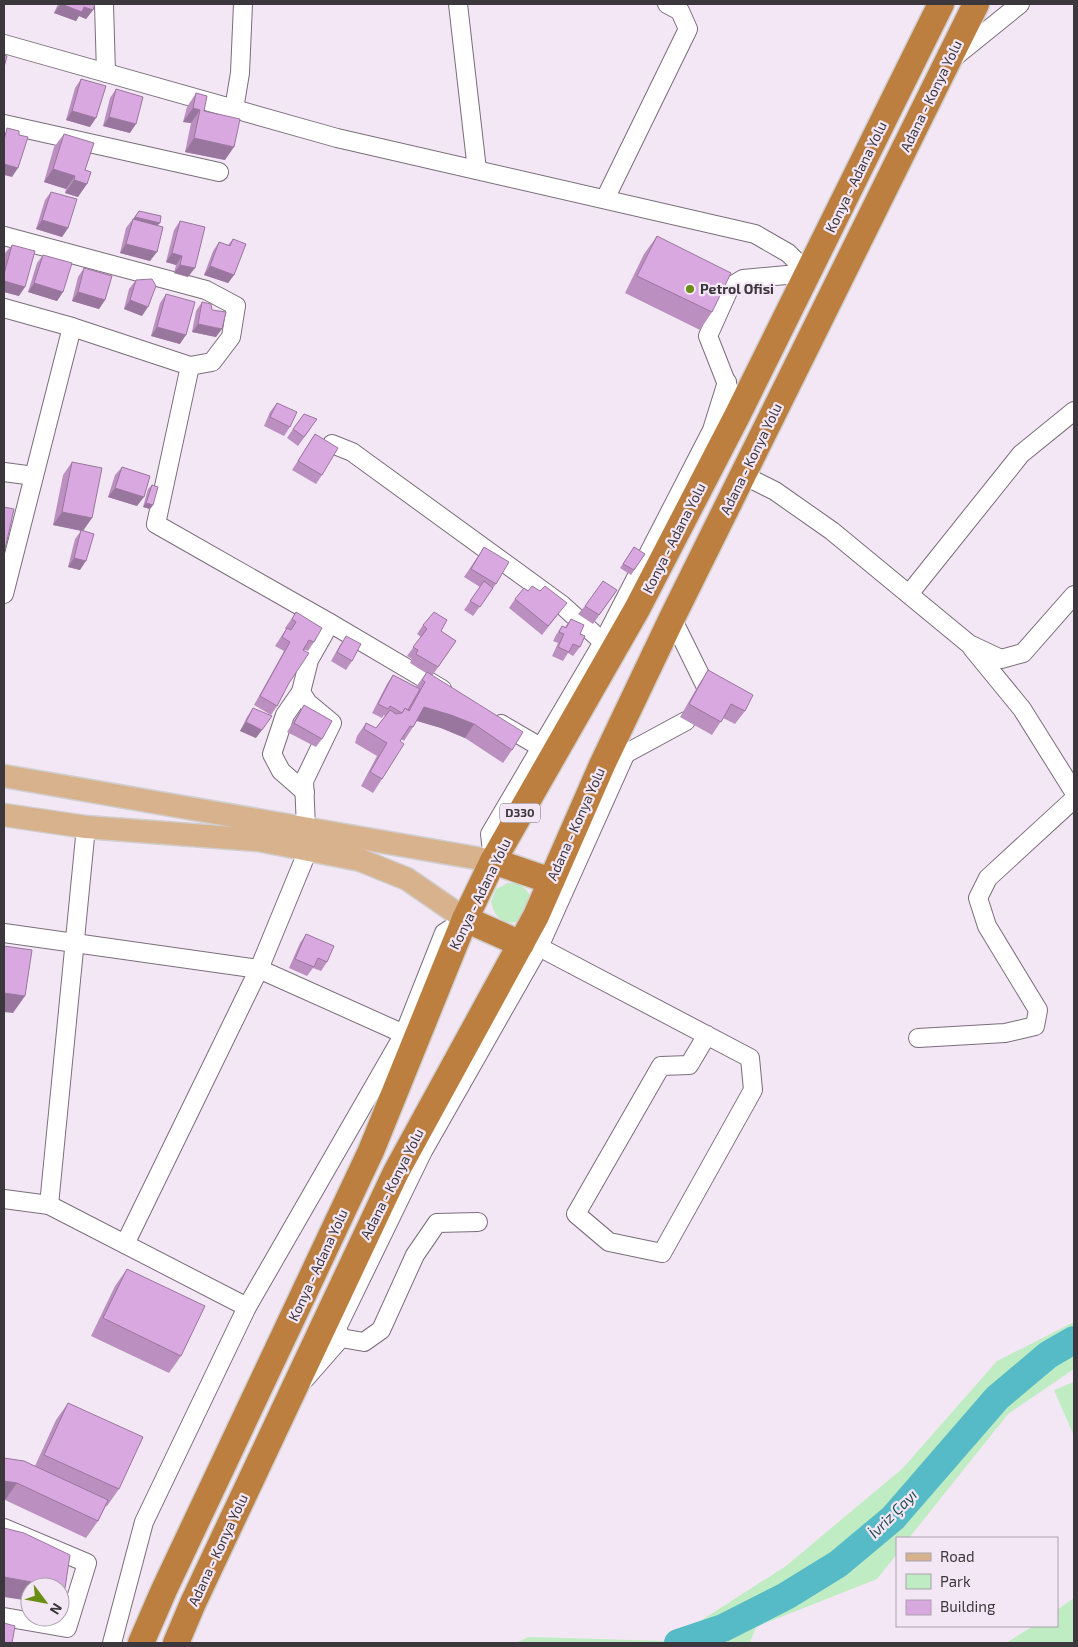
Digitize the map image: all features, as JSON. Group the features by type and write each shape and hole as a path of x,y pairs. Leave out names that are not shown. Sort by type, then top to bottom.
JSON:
{"highway":[{"name":"Konya - Adana Yolu","path":"141,1643 164,1590 371,1151 464,920 493,861 637,609 737,416 941,4"},
{"name":"Adana - Konya Yolu","path":"176,1643 193,1603 396,1172 530,945 536,916 551,881 614,760 672,618 976,4"},
{"path":"493,861 551,881"},
{"path":"464,920 530,945"}],"main road":[{"path":"4,776 493,861"},
{"path":"4,815 86,827 258,840 360,860 407,879 464,920"}],"street":[{"path":"104,4 106,74"},
{"path":"234,109 240,73 243,4"},
{"path":"458,4 478,170"},
{"path":"605,200 688,29 680,10 667,4"},
{"path":"946,64 1020,4"},
{"path":"4,44 337,138 755,234 788,253 808,273"},
{"path":"4,124 219,172"},
{"path":"4,236 206,290 236,306 231,337 212,362 190,366 72,327 4,308"},
{"path":"737,416 727,382 708,336 730,287 743,279 808,273"},
{"path":"4,594 72,327"},
{"path":"190,366 156,524 457,698"},
{"path":"493,861 490,834 603,642 712,430 727,382"},
{"path":"909,594 1021,454 1074,411"},
{"path":"332,444 352,452 552,598 603,642"},
{"path":"4,472 34,476"},
{"path":"743,475 776,491 832,531 969,644 1022,709 1074,792"},
{"path":"969,644 1001,659 1023,653 1074,595"},
{"path":"672,618 706,687"},
{"path":"305,792 281,771 272,754 285,715 302,692 309,660 330,623"},
{"path":"302,692 308,703 332,724 304,781 306,828"},
{"path":"491,718 542,748"},
{"path":"341,1338 337,1328 423,1151 530,945 614,760 686,721"},
{"path":"918,1038 1005,1033 1035,1026 1038,1010 987,926 978,898 988,878 1074,799"},
{"path":"49,1205 86,827"},
{"path":"125,1244 259,969 308,850"},
{"path":"112,1643 144,1522 247,1307 404,1034 444,933 464,920"},
{"path":"4,933 259,969 404,1034"},
{"path":"530,945 707,1035 750,1058 753,1090 662,1253 609,1242 576,1214 661,1066 689,1064 707,1035"},
{"path":"4,1199 49,1205 247,1307"},
{"path":"341,1338 364,1342 381,1330 415,1255 437,1223 478,1222"},
{"path":"289,1398 341,1338"},
{"path":"4,1528 88,1562 67,1628 4,1617"}],"green space":[{"path":"508,883 523,886 531,899 520,921 505,921 492,908 491,902 496,889"},
{"path":"1074,1322 1074,1369 1008,1414 910,1537 896,1537 896,1555 877,1579 756,1627 750,1643 515,1643 529,1637 669,1641 786,1566 903,1468 997,1361"},
{"path":"1074,1382 1074,1436 1054,1390"},
{"path":"1074,1598 1074,1643 1006,1643 1031,1627 1058,1627 1058,1609"}],"building":[{"path":"61,4 95,4 93,10 84,7 82,12"},
{"path":"4,55 7,56 4,67"},
{"path":"81,79 106,86 96,118 72,111"},
{"path":"116,89 143,97 136,124 109,117"},
{"path":"196,93 207,96 204,111 240,119 234,147 194,138 200,110 193,108"},
{"path":"7,128 19,131 19,135 28,137 18,168 4,164 4,140"},
{"path":"64,134 94,143 85,170 91,172 87,184 74,180 75,176 53,169"},
{"path":"51,192 77,199 68,228 42,220"},
{"path":"139,211 161,216 160,223 135,217"},
{"path":"133,219 163,227 157,252 126,244"},
{"path":"180,221 205,227 195,268 180,265 182,256 172,253"},
{"path":"657,236 731,273 712,312 637,276"},
{"path":"233,239 246,244 234,275 210,266 219,242 230,246"},
{"path":"12,245 35,251 25,287 4,281 4,274"},
{"path":"43,255 72,263 63,292 34,283"},
{"path":"84,268 112,276 105,300 78,292"},
{"path":"152,279 156,286 148,307 130,300 136,280"},
{"path":"166,294 195,302 186,335 157,327"},
{"path":"202,302 211,304 212,310 226,312 222,329 198,324"},
{"path":"277,403 297,412 290,427 270,417"},
{"path":"304,414 317,419 304,437 293,429"},
{"path":"315,434 338,448 322,475 298,461"},
{"path":"72,462 102,468 92,518 62,512"},
{"path":"122,467 150,476 144,497 115,488"},
{"path":"152,485 158,487 153,505 146,503"},
{"path":"4,507 14,509 4,554"},
{"path":"81,530 94,534 86,561 74,558"},
{"path":"484,547 509,562 496,584 471,569"},
{"path":"634,547 645,554 634,570 623,564"},
{"path":"484,581 493,588 480,607 470,601"},
{"path":"603,581 617,590 599,615 585,606"},
{"path":"532,586 540,591 545,586 567,603 548,626 515,599 524,588 528,591"},
{"path":"296,612 322,628 314,642 309,640 303,650 309,653 289,683 277,706 260,696 290,642 282,637 287,628 291,630 296,622 292,619"},
{"path":"434,612 447,620 441,631 456,641 438,667 416,654 418,650 413,647 427,629 423,625"},
{"path":"571,619 584,625 580,634 585,636 580,647 573,644 569,652 558,647 564,634 559,632 562,626 566,628"},
{"path":"346,636 361,644 352,661 337,652"},
{"path":"708,670 753,695 745,711 731,704 721,722 689,704"},
{"path":"427,672 523,732 512,750 474,724 424,707 413,727 410,726 400,741 404,744 382,779 370,772 387,743 364,729 366,723 376,728 390,710 396,714 402,713 405,708 409,711 425,682 422,680"},
{"path":"393,675 420,689 408,710 405,708 402,713 390,706 388,709 378,704"},
{"path":"304,705 332,721 322,739 294,723"},
{"path":"253,708 272,716 262,730 246,722"},
{"path":"306,934 334,946 327,962 318,958 314,967 295,959"},
{"path":"4,946 32,950 25,996 4,993"},
{"path":"127,1269 205,1306 181,1356 103,1318"},
{"path":"68,1403 143,1437 119,1489 44,1455"},
{"path":"4,1458 24,1461 108,1500 98,1521 17,1483 4,1481"},
{"path":"4,1528 24,1533 70,1555 67,1577 20,1577 20,1580 4,1577"},
{"path":"4,1623 15,1626 12,1643 4,1643"}],"waterway":[{"name":"İvriz Çayı","path":"678,1643 723,1628 786,1596 838,1564 893,1518 997,1398 1048,1355 1074,1340"}],"place":[{"name":"Petrol Ofisi","path":"690,289"}]}
